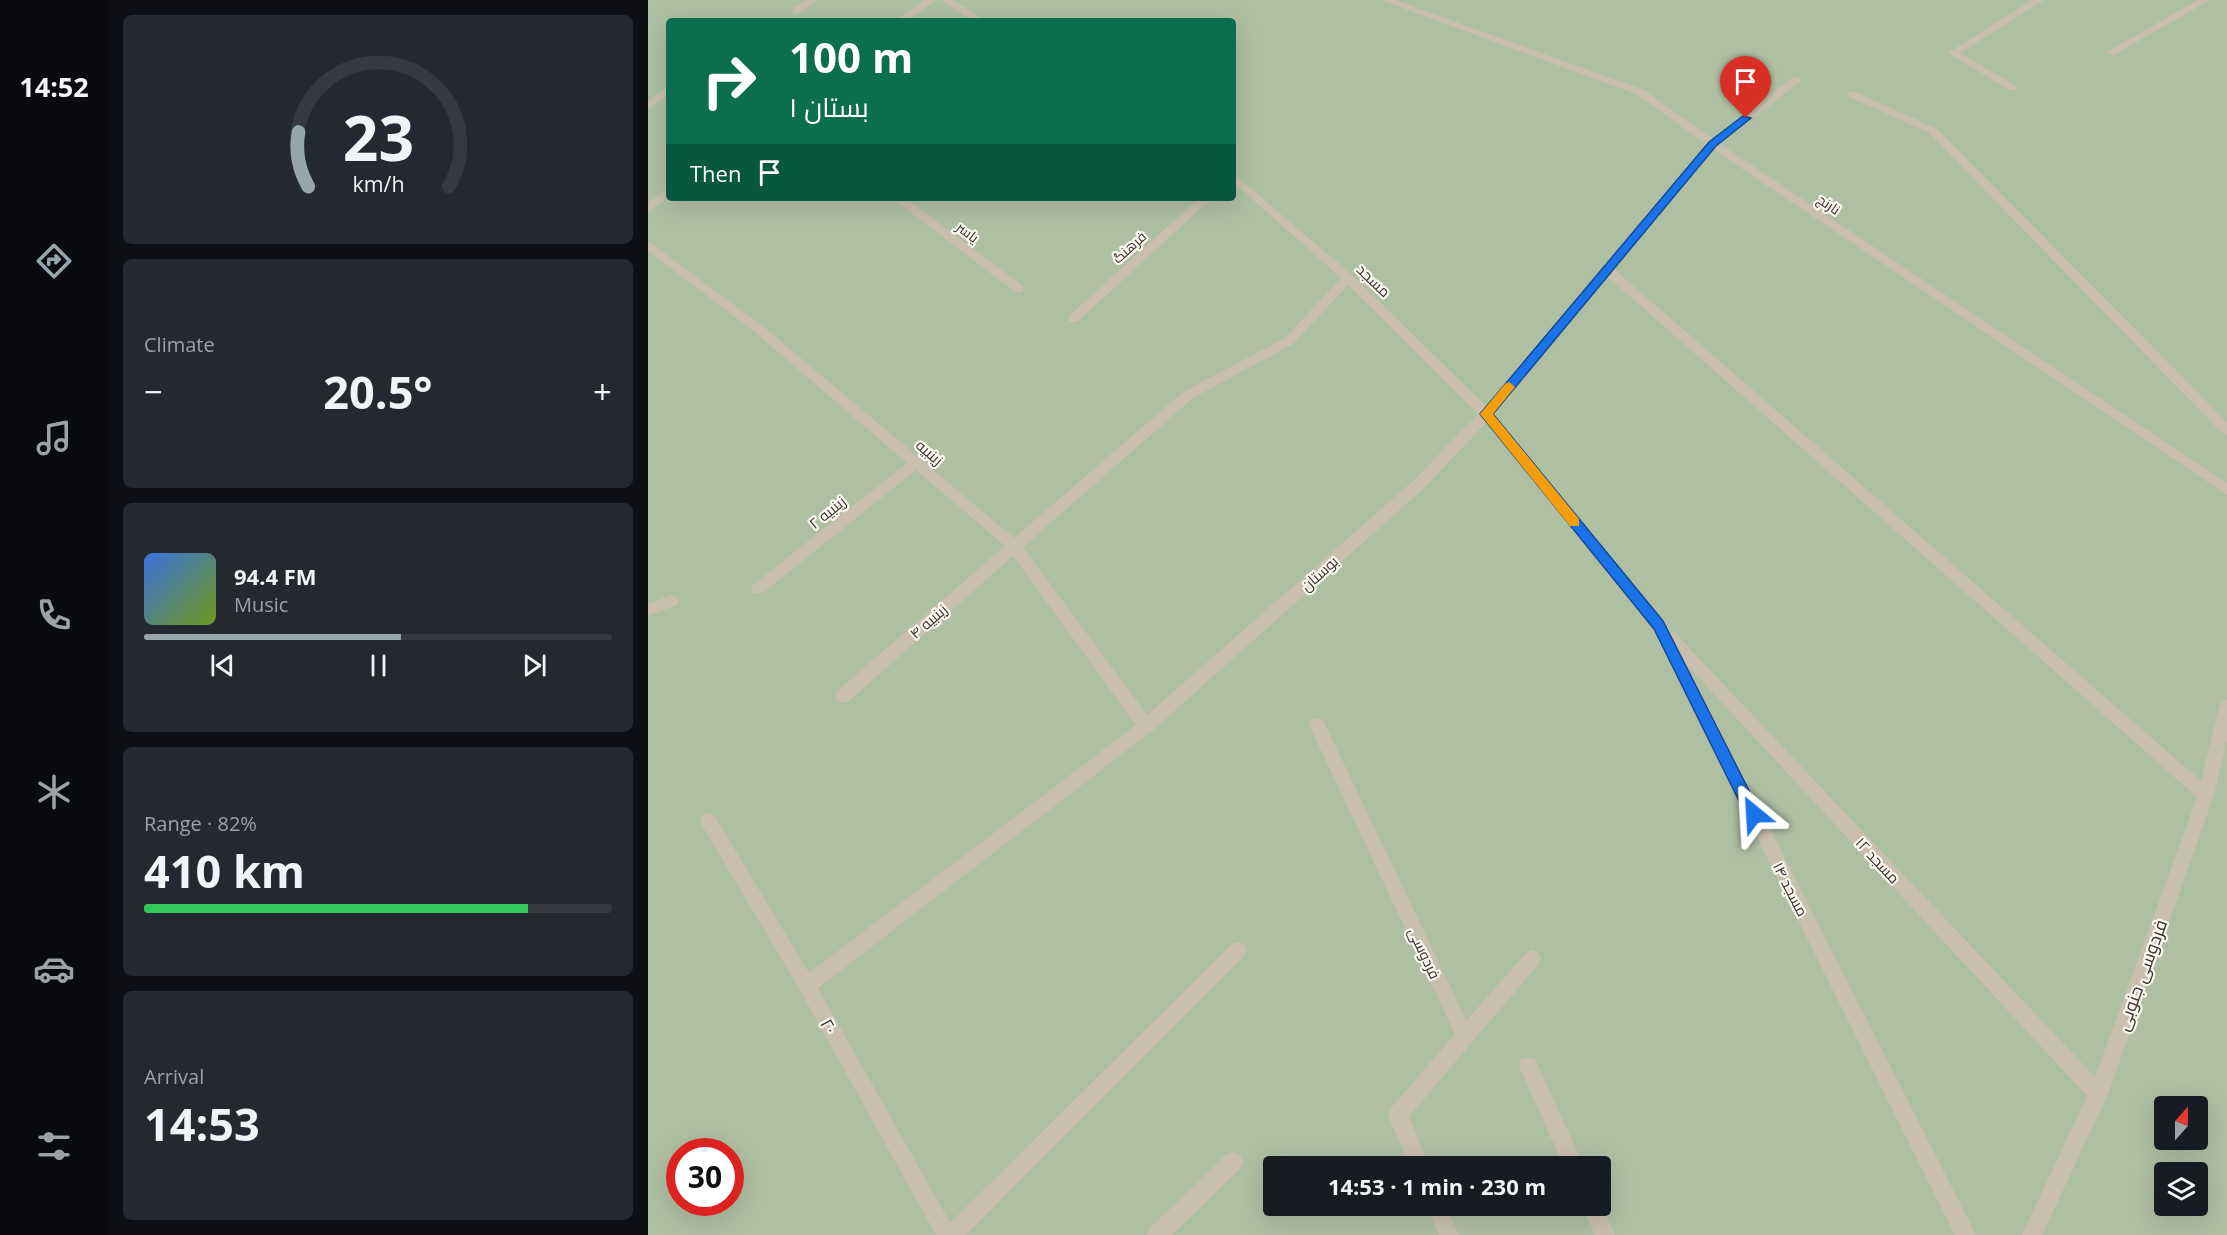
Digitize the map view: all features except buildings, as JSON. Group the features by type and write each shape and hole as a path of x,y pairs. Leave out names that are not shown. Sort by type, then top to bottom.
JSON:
{"street":[{"path":"796,11 812,0"},
{"path":"904,18 931,0"},
{"path":"946,0 975,18"},
{"name":"نارنج","path":"1386,0 1640,92 1713,144 2227,490"},
{"path":"2013,88 1953,53 2039,0"},
{"path":"2110,53 2205,0"},
{"name":"بوستان","path":"807,986 1146,726 1418,485 1486,414 1713,144 1797,79"},
{"path":"648,106 666,91"},
{"path":"1852,94 1933,131 2227,430"},
{"name":"مسجد","path":"1236,179 1348,278 1486,414"},
{"path":"648,208 666,193"},
{"name":"یاسر","path":"902,201 1019,289"},
{"name":"فرهنگ","path":"1073,319 1203,201"},
{"name":"زینبیه","path":"648,245 760,330 1014,546 1146,726"},
{"path":"1607,269 2206,795"},
{"name":"زینبیه ۴","path":"843,696 1188,395 1288,341 1348,278"},
{"name":"مسجد ۱۴","path":"1486,414 1659,625 1966,1235"},
{"name":"زینبیه ۲","path":"758,589 917,462"},
{"path":"648,610 672,601"},
{"name":"مسجد ۱۲","path":"1659,625 2098,1094"},
{"name":"فردوسی جنوبی","path":"2032,1235 2098,1094 2206,795 2227,707"},
{"name":"فردوسی","path":"1317,725 1465,1036"},
{"name":"۲۰","path":"708,820 807,986 947,1235"},
{"path":"952,1235 1238,950"},
{"path":"1415,1156 1398,1115 1532,959"},
{"path":"1528,1066 1569,1156"},
{"path":"1156,1235 1233,1162"},
{"path":"1440,1216 1449,1235"},
{"path":"1596,1216 1605,1235"}],"green space":[{"path":"648,0 2227,0 2227,1235 648,1235"}],"slow traffic":[{"path":"1509,387 1486,414 1575,523"}],"route":[{"path":"1746,118 1713,144 1486,414 1659,625 1754,814"}]}
